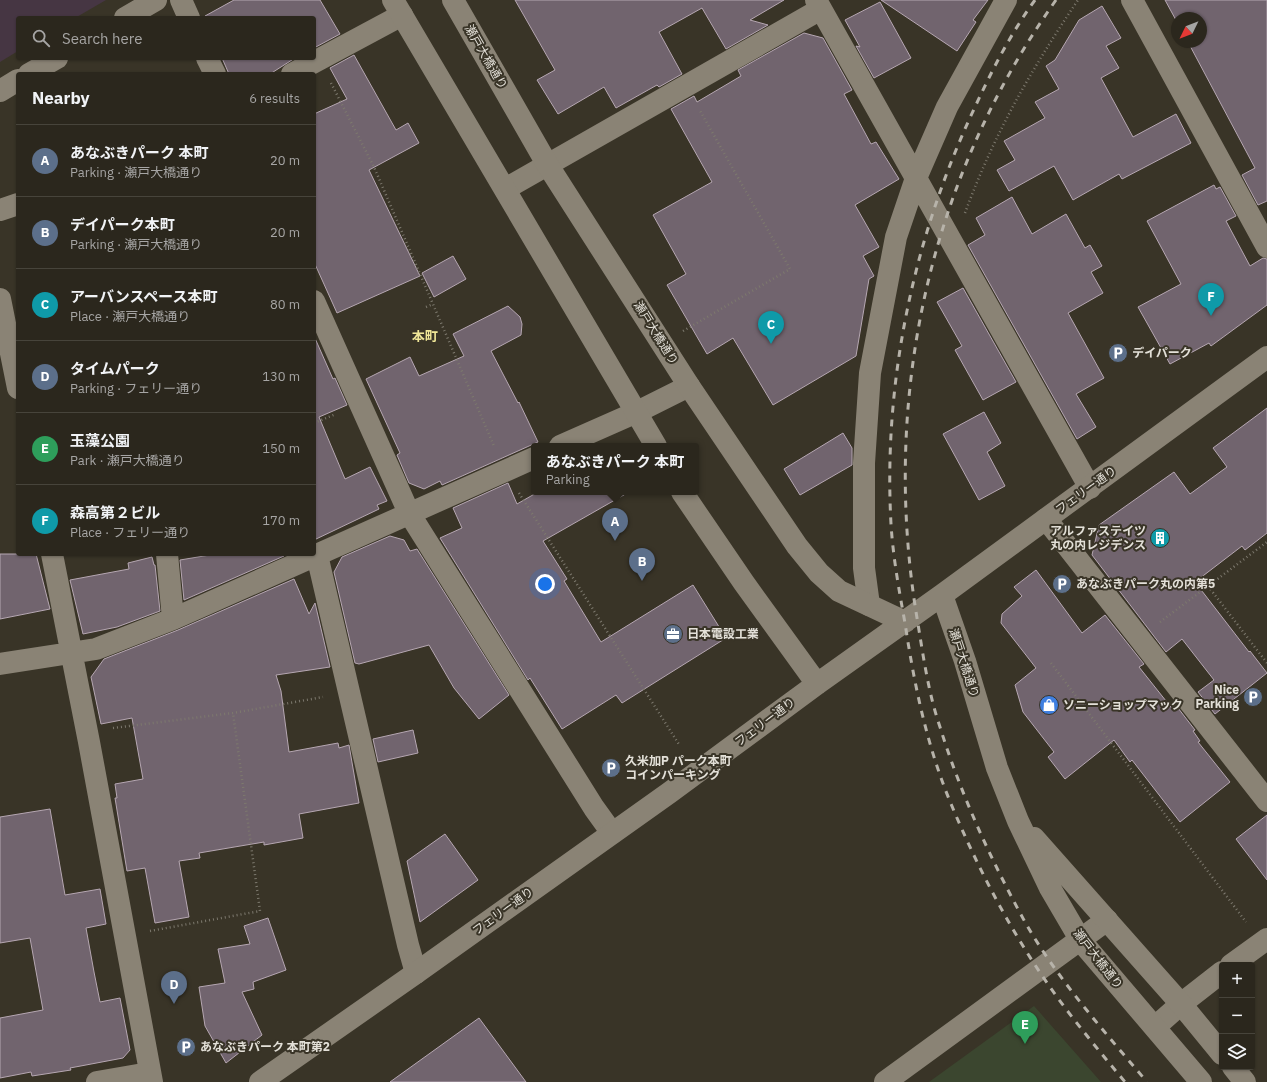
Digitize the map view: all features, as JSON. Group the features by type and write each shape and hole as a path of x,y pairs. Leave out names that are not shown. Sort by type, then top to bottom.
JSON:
{"street":[{"path":"128,16 156,0"},
{"path":"181,0 188,16"},
{"name":"瀬戸大橋通り","path":"454,0 547,164 689,386 797,546 819,573 840,591 904,622"},
{"path":"869,605 864,568 864,463 870,373 896,237 916,178 947,108 1006,0"},
{"path":"1132,0 1267,247"},
{"path":"505,189 686,86 819,5 1090,488"},
{"path":"295,72 318,59 397,7 654,443"},
{"path":"32,72 53,60"},
{"path":"209,60 214,72"},
{"path":"0,91 16,81"},
{"path":"0,210 16,205"},
{"path":"0,299 16,378"},
{"path":"316,311 320,331 409,513 594,808 612,833"},
{"name":"フェリー通り","path":"260,1082 416,974 669,793 817,684 1090,488 1267,357"},
{"path":"567,443 637,412 689,386"},
{"path":"416,974 348,693 317,555 531,459"},
{"path":"684,495 744,583 817,684"},
{"path":"1046,519 1138,639 1267,801"},
{"path":"52,556 151,1078 97,1082"},
{"path":"167,556 173,619"},
{"path":"0,664 71,651 96,649 173,619 315,556"},
{"name":"瀬戸大橋通り","path":"942,595 965,661 997,768 1018,821 1050,888 1081,941 1201,1082"},
{"name":"瀬戸大橋通り","path":"1018,821 1181,1004 1219,1050"},
{"path":"885,1082 1038,970 1081,941 1107,920"},
{"path":"1235,962 1264,941"},
{"path":"1155,1027 1181,1004 1219,974"},
{"path":"1235,1070 1245,1082"}],"path":[{"path":"955,249 965,212 978,178 1006,118 1038,60 1078,0"},
{"path":"318,59 363,143 504,471 680,746"},
{"path":"680,333 790,269 686,86"},
{"path":"426,307 433,304"},
{"path":"1138,639 1267,542"},
{"path":"1208,586 1267,663"},
{"path":"1051,663 1264,941"},
{"path":"86,731 233,713 348,693"},
{"path":"124,936 260,911 233,713"}],"shaded area":[{"path":"0,0 106,0 78,16 16,16 16,52 0,62"}],"green space":[{"path":"1034,1006 1101,1082 929,1082"}],"building":[{"path":"234,0 320,0 340,34 316,47 316,16 205,16"},
{"path":"515,0 784,0 750,20 768,25 726,49 702,8 659,32 682,74 659,87 657,85 616,108 604,87 558,114 537,80 555,70"},
{"path":"881,0 988,0 973,20 976,22 957,51"},
{"path":"1165,0 1267,0 1267,201 1258,205 1242,175 1255,168 1191,48 1207,48 1207,12 1172,12"},
{"path":"880,2 911,58 874,78 856,46 860,47 845,20"},
{"path":"1102,6 1121,38 1106,46 1119,68 1101,78 1133,137 1176,114 1191,143 1122,179 1119,174 1073,200 1054,166 1009,191 997,170 1015,160 1004,141 1045,118 1035,102 1059,89 1046,66 1055,60 1079,20"},
{"path":"804,33 823,38 852,90 844,94 871,144 876,142 899,179 855,205 879,247 863,256 874,276 869,279 856,356 773,405 733,338 707,354 667,285 686,274 653,215 712,182 671,109 694,96 697,102 741,76 738,70"},
{"path":"354,55 396,130 408,123 419,143 369,170 420,276 337,313 316,266 316,113 347,99 330,68"},
{"path":"223,60 292,60 273,72 228,72"},
{"path":"1214,185 1216,189 1220,187 1236,216 1226,221 1250,266 1263,258 1267,259 1267,305 1211,346 1209,343 1170,364 1138,307 1181,284 1147,221"},
{"path":"1012,197 1032,234 1066,214 1085,248 1090,245 1102,266 1091,272 1103,293 1068,313 1104,378 1076,394 1096,427 1077,439 968,245 985,235 976,218"},
{"path":"453,256 466,279 434,297 422,273"},
{"path":"963,288 1016,382 983,400 955,350 962,346 937,302"},
{"path":"508,306 520,317 522,324 521,335 491,351 518,403 519,402 538,442 531,443 531,445 442,485 440,481 424,489 409,483 397,455 400,453 366,379 410,357 419,376 464,356 453,334"},
{"path":"316,341 333,379 335,378 347,405 319,417 345,479 370,467 387,501 377,505 379,509 316,539"},
{"path":"1267,408 1267,533 1245,550 1242,546 1195,582 1267,673 1215,714 1198,692 1214,680 1182,639 1166,652 1092,555 1099,525 1174,472 1190,494 1227,467 1213,448"},
{"path":"984,412 1001,443 987,452 1005,486 979,500 943,434"},
{"path":"843,433 852,448 852,465 800,495 784,469"},
{"path":"508,483 517,504 533,495 624,495 543,541 567,579 564,581 601,642 693,585 726,638 622,703 616,695 562,729 530,678 528,680 440,538 462,528 453,508"},
{"path":"390,536 404,540 410,551 417,549 509,695 479,719 454,688 429,645 359,664 355,663 334,572 342,557"},
{"path":"0,554 37,556 50,609 0,619"},
{"path":"204,556 284,556 184,600 180,560"},
{"path":"152,557 155,565 160,611 117,627 83,634 70,580 129,569 128,563"},
{"path":"1036,570 1082,633 1105,615 1144,664 1139,667 1174,711 1178,708 1195,730 1193,731 1200,741 1198,742 1230,782 1180,822 1132,760 1130,762 1114,740 1065,779 1048,757 1054,752 1023,712 1015,685 1036,668 1001,623 1002,614 1022,596 1014,587"},
{"path":"294,579 309,614 315,603 330,667 276,675 281,691 289,752 338,743 339,748 349,745 359,803 299,814 303,838 264,845 264,842 199,853 200,858 179,861 189,917 155,923 145,868 127,871 115,798 117,798 115,784 143,779 132,718 101,724 91,677 104,659 178,630"},
{"path":"413,730 418,753 378,762 373,739"},
{"path":"50,809 65,895 100,889 106,924 86,928 94,972 100,1002 120,998 130,1050 123,1058 70,1068 71,1070 32,1076 31,1072 0,1078 0,1018 43,1010 30,938 0,943 0,817"},
{"path":"1267,815 1267,880 1236,839"},
{"path":"445,834 478,880 420,922 407,861"},
{"path":"268,918 286,970 253,982 254,989 242,992 262,1035 226,1063 205,1026 199,987 225,983 218,949 250,944 244,926"},
{"path":"479,1018 526,1082 390,1082"}],"railway":[{"path":"1035,0 1002,52 975,107 935,206 920,258 907,310 898,363 892,417 890,470 891,524 896,574 917,690 927,734 949,799 973,854 1001,908 1032,960 1066,1009 1125,1082"},
{"path":"1056,0 1012,69 975,142 946,217 925,295 911,375 906,455 907,537 917,618 932,700 957,777 978,827 1012,899 1038,943 1082,1005 1147,1082"}],"place":[{"name":"森高第２ビル","path":"1211,316"},
{"name":"アーバンスペース本町","path":"771,344"},
{"name":"デイパーク","path":"1118,353"},
{"name":"アルファステイツ 丸の内レジデンス","path":"1160,538"},
{"name":"あなぶきパーク 本町","path":"615,541"},
{"name":"デイパーク本町","path":"642,581"},
{"name":"あなぶきパーク丸の内第5","path":"1062,584"},
{"name":"日本電設工業","path":"673,634"},
{"name":"Nice Parking","path":"1253,697"},
{"name":"ソニーショップマック","path":"1049,705"},
{"name":"久米加P パーク本町 コインパーキング","path":"611,768"},
{"name":"タイムパーク","path":"174,1004"},
{"name":"玉藻公園","path":"1025,1044"},
{"name":"あなぶきパーク 本町第2","path":"186,1047"}],"district":[{"name":"本町","path":"425,336"}]}
